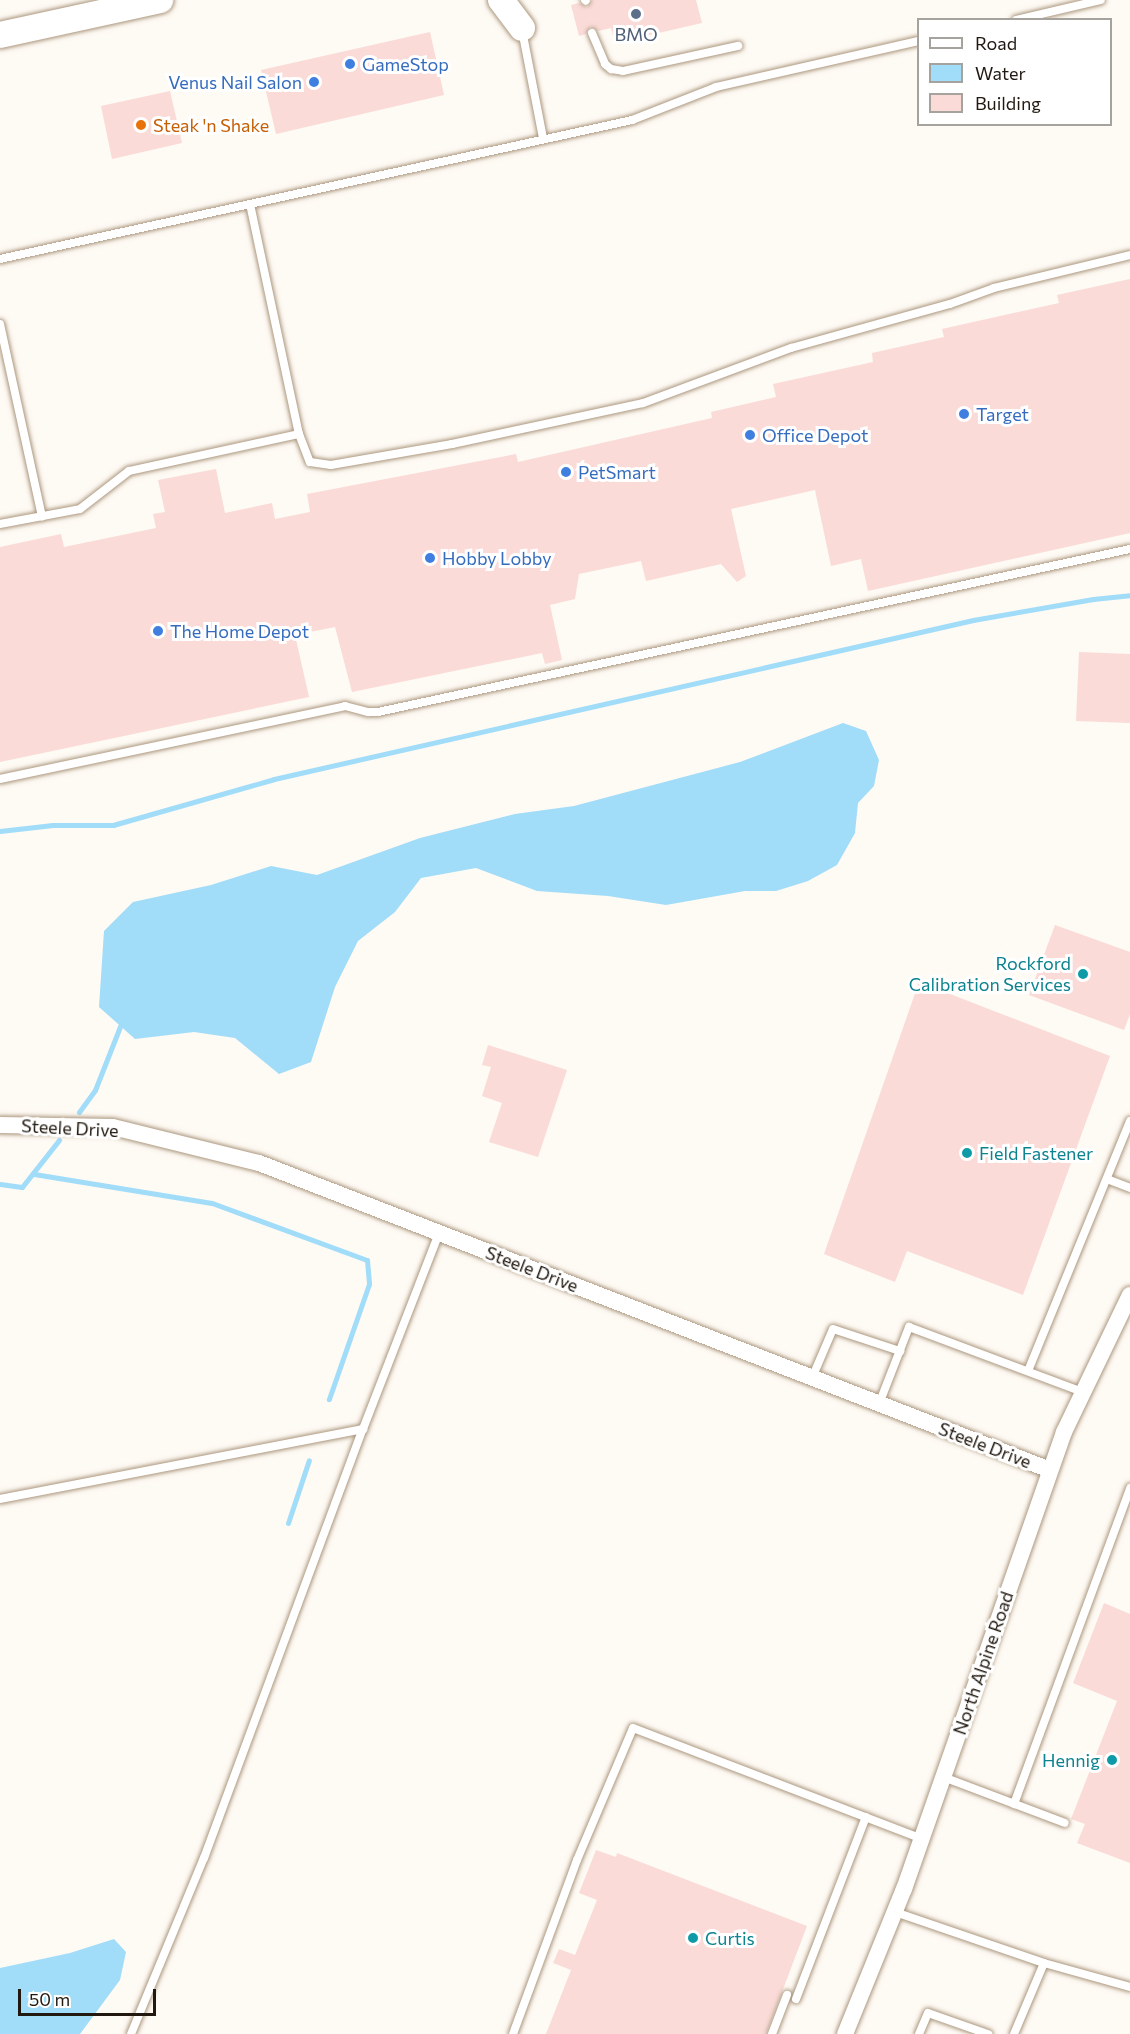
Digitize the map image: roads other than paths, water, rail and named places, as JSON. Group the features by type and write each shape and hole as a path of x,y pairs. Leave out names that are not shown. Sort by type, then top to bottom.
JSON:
{"main road":[{"path":"0,35 160,0"},
{"path":"501,0 522,28"},
{"path":"522,28 524,0"}],"street":[{"name":"Steele Drive","path":"0,1125 113,1127 259,1163 1050,1470"},
{"name":"North Alpine Road","path":"845,2034 922,1839 1064,1432 1083,1392 1125,1318 1130,1295"}],"lane":[{"path":"516,0 543,138"},
{"path":"1024,18 1101,0"},
{"path":"592,33 605,64 611,69 623,71 738,46"},
{"path":"0,259 632,120 716,87 917,41"},
{"path":"250,204 299,434 310,462 331,465 452,444 632,405 719,377 791,348 950,304 994,288 1130,255"},
{"path":"0,324 42,516"},
{"path":"0,524 80,508 129,471 299,434"},
{"path":"0,779 345,706 378,712 1130,549"},
{"path":"1028,1371 1130,1120"},
{"path":"1107,1179 1130,1188"},
{"path":"130,2034 204,1858 363,1429 440,1233"},
{"path":"879,1404 909,1327 1083,1392"},
{"path":"812,1378 833,1329 900,1351"},
{"path":"0,1499 363,1429"},
{"path":"1014,1804 1130,1488"},
{"path":"513,2034 577,1860 633,1728 922,1839"},
{"path":"943,1777 1065,1823"},
{"path":"796,1999 866,1817"},
{"path":"895,1912 1044,1963 1130,1987"},
{"path":"1014,2034 1044,1963"},
{"path":"772,2034 787,1995"},
{"path":"919,2034 928,2013 988,2034"}],"water":[{"path":"843,723 866,731 879,760 874,786 858,803 855,833 837,865 808,881 776,891 745,891 666,905 608,896 537,891 476,868 421,878 395,912 358,941 335,987 311,1062 279,1074 235,1038 194,1032 135,1039 99,1007 104,931 133,902 211,885 271,866 317,875 420,838 515,814 574,806 740,762"},
{"path":"114,1939 126,1952 120,1980 80,2034 0,2034 0,1968 70,1953"}],"waterway":[{"path":"0,831 53,825 113,825 274,779 973,620 1093,599 1130,595"},
{"path":"79,1112 95,1090 123,1019"},
{"path":"0,1184 22,1187 59,1140"},
{"path":"34,1174 212,1203 367,1260 369,1284 329,1399"},
{"path":"288,1523 309,1460"}],"place":[{"name":"BMO","path":"636,14"},
{"name":"GameStop","path":"350,64"},
{"name":"Venus Nail Salon","path":"314,82"},
{"name":"Steak 'n Shake","path":"141,125"},
{"name":"Target","path":"964,414"},
{"name":"Office Depot","path":"750,435"},
{"name":"PetSmart","path":"566,472"},
{"name":"Hobby Lobby","path":"430,558"},
{"name":"The Home Depot","path":"158,631"},
{"name":"Rockford Calibration Services","path":"1083,974"},
{"name":"Field Fastener","path":"967,1153"},
{"name":"Hennig","path":"1112,1760"},
{"name":"Curtis","path":"693,1938"}]}
